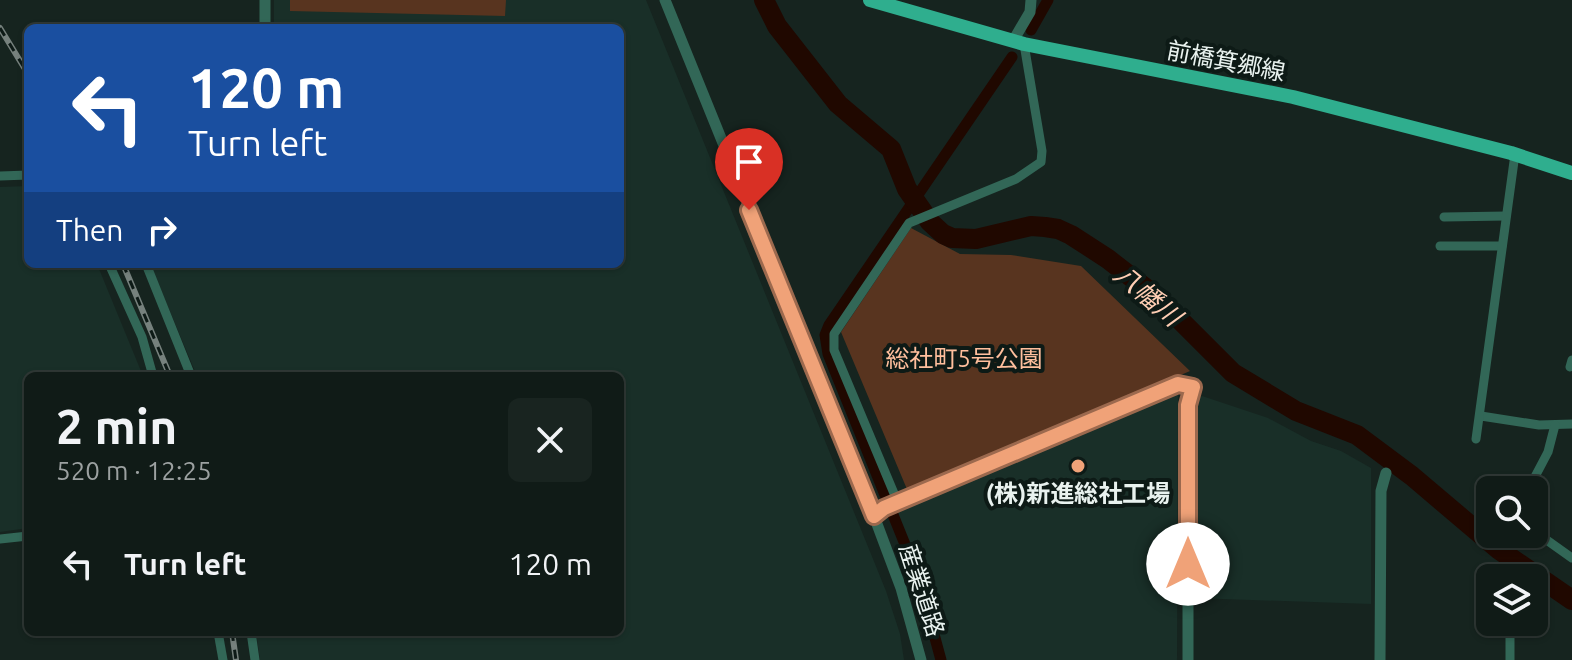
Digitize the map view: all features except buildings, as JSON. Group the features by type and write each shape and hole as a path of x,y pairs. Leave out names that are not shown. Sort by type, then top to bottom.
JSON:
{"main road":[{"name":"前橋箕郷線","path":"870,0 1019,42 1293,97 1515,154 1572,173"}],"street":[{"path":"265,0 265,24"},
{"name":"産業道路","path":"665,0 874,516 901,588 921,660"},
{"path":"898,503 834,350 833,340 837,329 905,227 915,219 1016,179 1041,162 1042,151 1019,42 1031,0"},
{"path":"1476,439 1515,154"},
{"path":"0,176 24,175"},
{"path":"1444,217 1506,216"},
{"path":"1440,246 1502,246"},
{"path":"111,268 142,337 152,372"},
{"path":"148,268 189,372"},
{"path":"874,516 884,508 1171,385 1193,387 1188,405 1188,660"},
{"path":"1481,416 1555,425 1572,424"},
{"path":"1535,476 1548,452 1555,425"},
{"path":"1380,660 1381,491 1386,473"},
{"path":"0,539 24,536"},
{"path":"1548,541 1572,558"},
{"path":"219,636 223,660"},
{"path":"252,636 255,660"},
{"path":"1510,636 1510,660"}],"shaded area":[{"path":"274,0 646,0 886,591 900,634 904,660 260,660 257,636 624,636 624,372 195,372 152,268 624,268 624,24 274,24"},
{"path":"24,186 24,268 99,268 141,372 24,372 24,529 0,532 0,187"},
{"name":"(株)新進総社工場","path":"1174,389 1178,393 1177,660 945,660 928,592 895,509"},
{"path":"1202,396 1268,418 1371,468 1371,604 1194,598 1195,401"}],"green space":[{"path":"290,0 506,0 505,16 290,11"},
{"name":"総社町5号公園","path":"911,228 960,254 1011,255 1081,266 1190,371 909,494 841,332"}],"waterway":[{"name":"八幡川","path":"764,0 777,26 838,104 891,149 907,189 930,222 943,234 952,238 976,239 1031,226 1058,229 1071,235 1157,297 1233,373 1296,411 1357,435 1412,476 1498,549 1572,600"},
{"path":"1031,30 1048,0"},
{"path":"941,660 919,579 828,354 825,335 1012,57"}],"railway":[{"path":"0,28 24,67"},
{"path":"125,268 168,372"},
{"path":"233,636 236,660"}],"place":[{"name":"(株)新進総社工場","path":"1078,466"}],"route":[{"path":"749,210 874,516 884,508 1178,384 1193,387 1188,405 1188,564"}]}
